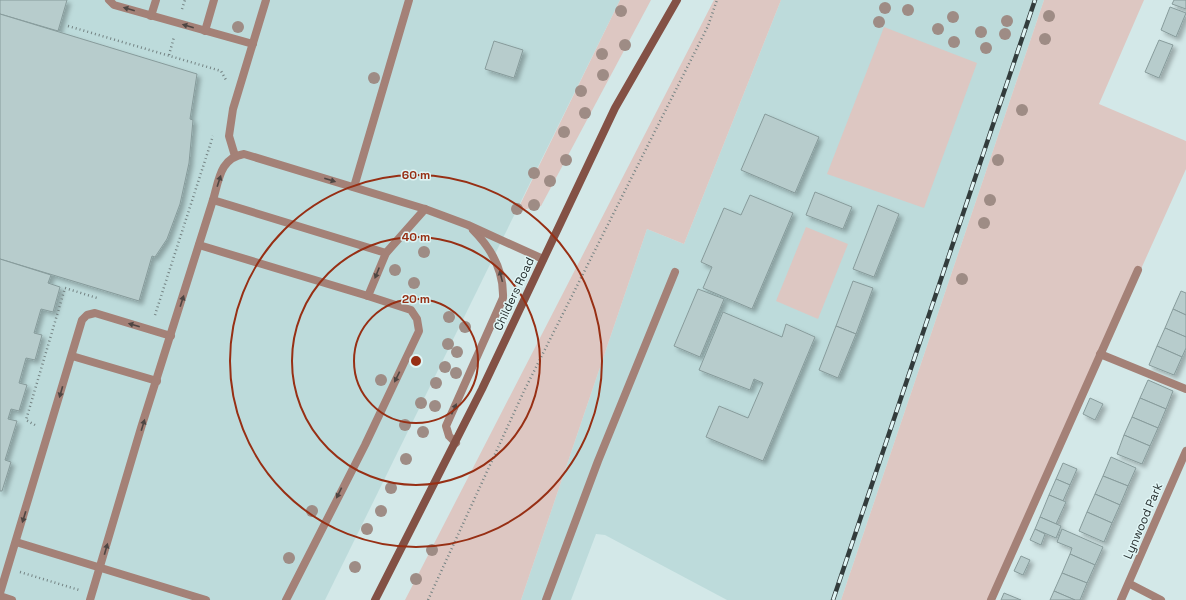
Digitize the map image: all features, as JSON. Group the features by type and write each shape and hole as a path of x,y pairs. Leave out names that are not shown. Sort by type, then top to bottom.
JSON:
{"main road":[{"name":"Childers Road","path":"375,600 456,443 615,108 677,0"}],"street":[{"path":"109,0 114,5 253,44"},
{"path":"151,16 156,0"},
{"path":"205,31 214,0"},
{"path":"234,156 229,136 233,109 266,0"},
{"path":"354,187 409,0"},
{"path":"91,597 156,381 224,166 228,160 234,156 244,154 425,209 468,225 543,259"},
{"path":"213,200 386,253"},
{"path":"368,296 386,253 425,209"},
{"path":"456,443 449,436 446,426 503,298 503,284 500,271 492,253 482,239 468,225"},
{"path":"199,245 411,310 418,319 419,331 365,445 286,600"},
{"path":"990,600 1138,270"},
{"path":"546,600 598,461 674,272"},
{"path":"12,600 0,595 82,320 87,315 95,313 171,336"},
{"path":"1100,354 1186,389"},
{"path":"72,356 156,381"},
{"name":"Lynwood Park","path":"1121,600 1130,584 1186,451"},
{"path":"16,542 206,600"},
{"path":"1130,584 1161,600"}],"path":[{"path":"428,600 524,391 704,33 717,0"},
{"path":"68,26 221,71 226,77 226,82"},
{"path":"149,313 156,316 215,130"},
{"path":"33,431 35,424 26,420 64,288 103,300"},
{"path":"8,568 91,597"}],"shaded area":[{"path":"0,0 620,0 325,600 0,600"},
{"path":"620,0 651,0 541,206 517,211"},
{"path":"714,0 781,0 684,244 647,229 521,600 405,600"},
{"path":"781,0 1044,0 841,600 727,600 605,535 596,534 571,600 521,600 647,229 684,244"},
{"path":"1044,0 1144,0 1099,104 1186,141 1186,169 992,600 841,600"},
{"path":"884,27 977,63 924,208 827,174"},
{"path":"806,227 848,244 818,319 776,301"}],"building":[{"path":"0,0 67,0 58,31 0,14"},
{"path":"1174,0 1186,0 1186,9 1172,4"},
{"path":"1170,7 1186,13 1176,37 1161,30"},
{"path":"0,14 197,74 190,119 193,120 189,163 180,204 167,239 155,257 152,256 139,301 0,259"},
{"path":"1159,40 1173,45 1159,78 1145,72"},
{"path":"494,41 523,50 514,78 485,69"},
{"path":"765,114 819,137 795,193 741,170"},
{"path":"815,192 852,207 843,229 806,215"},
{"path":"750,195 793,213 752,309 703,288 712,267 701,262 724,208 741,215"},
{"path":"878,205 899,214 874,277 853,269"},
{"path":"0,259 51,275 48,283 60,287 53,312 41,309 34,333 42,335 35,360 26,358 19,383 27,385 19,411 11,409 8,419 17,421 5,460 11,462 2,491 0,491"},
{"path":"853,281 873,288 856,334 836,326"},
{"path":"698,289 724,299 700,357 674,346"},
{"path":"1181,291 1186,293 1186,315 1173,309"},
{"path":"1173,309 1186,315 1186,337 1165,328"},
{"path":"723,312 782,337 786,324 815,337 763,461 706,437 719,406 748,418 763,383 754,379 750,390 699,370"},
{"path":"836,326 856,334 838,378 819,370"},
{"path":"1165,328 1186,337 1186,348 1182,357 1157,346"},
{"path":"1157,346 1182,357 1174,375 1149,365"},
{"path":"1148,380 1173,391 1166,409 1140,398"},
{"path":"1090,398 1103,404 1095,420 1083,414"},
{"path":"1140,398 1166,409 1158,428 1132,417"},
{"path":"1132,417 1158,428 1150,446 1124,435"},
{"path":"1124,435 1150,446 1142,464 1117,454"},
{"path":"1111,457 1136,468 1128,486 1103,476"},
{"path":"1063,463 1077,469 1070,485 1056,479"},
{"path":"1103,476 1128,486 1120,505 1095,494"},
{"path":"1056,479 1070,485 1063,501 1049,495"},
{"path":"1095,494 1120,505 1112,523 1087,512"},
{"path":"1049,495 1066,502 1056,524 1040,517"},
{"path":"1087,512 1112,523 1104,542 1079,531"},
{"path":"1040,517 1061,526 1056,538 1035,529"},
{"path":"1035,529 1045,534 1041,545 1030,540"},
{"path":"1062,529 1103,547 1095,565 1070,554 1072,548 1057,542"},
{"path":"1070,554 1095,565 1087,583 1062,573"},
{"path":"1021,556 1030,560 1023,575 1014,571"},
{"path":"1062,573 1087,583 1080,600 1075,600 1054,591"},
{"path":"1054,591 1075,600 1050,600"},
{"path":"1004,593 1021,600 1001,600"}],"railway":[{"path":"833,600 1035,0"}]}
